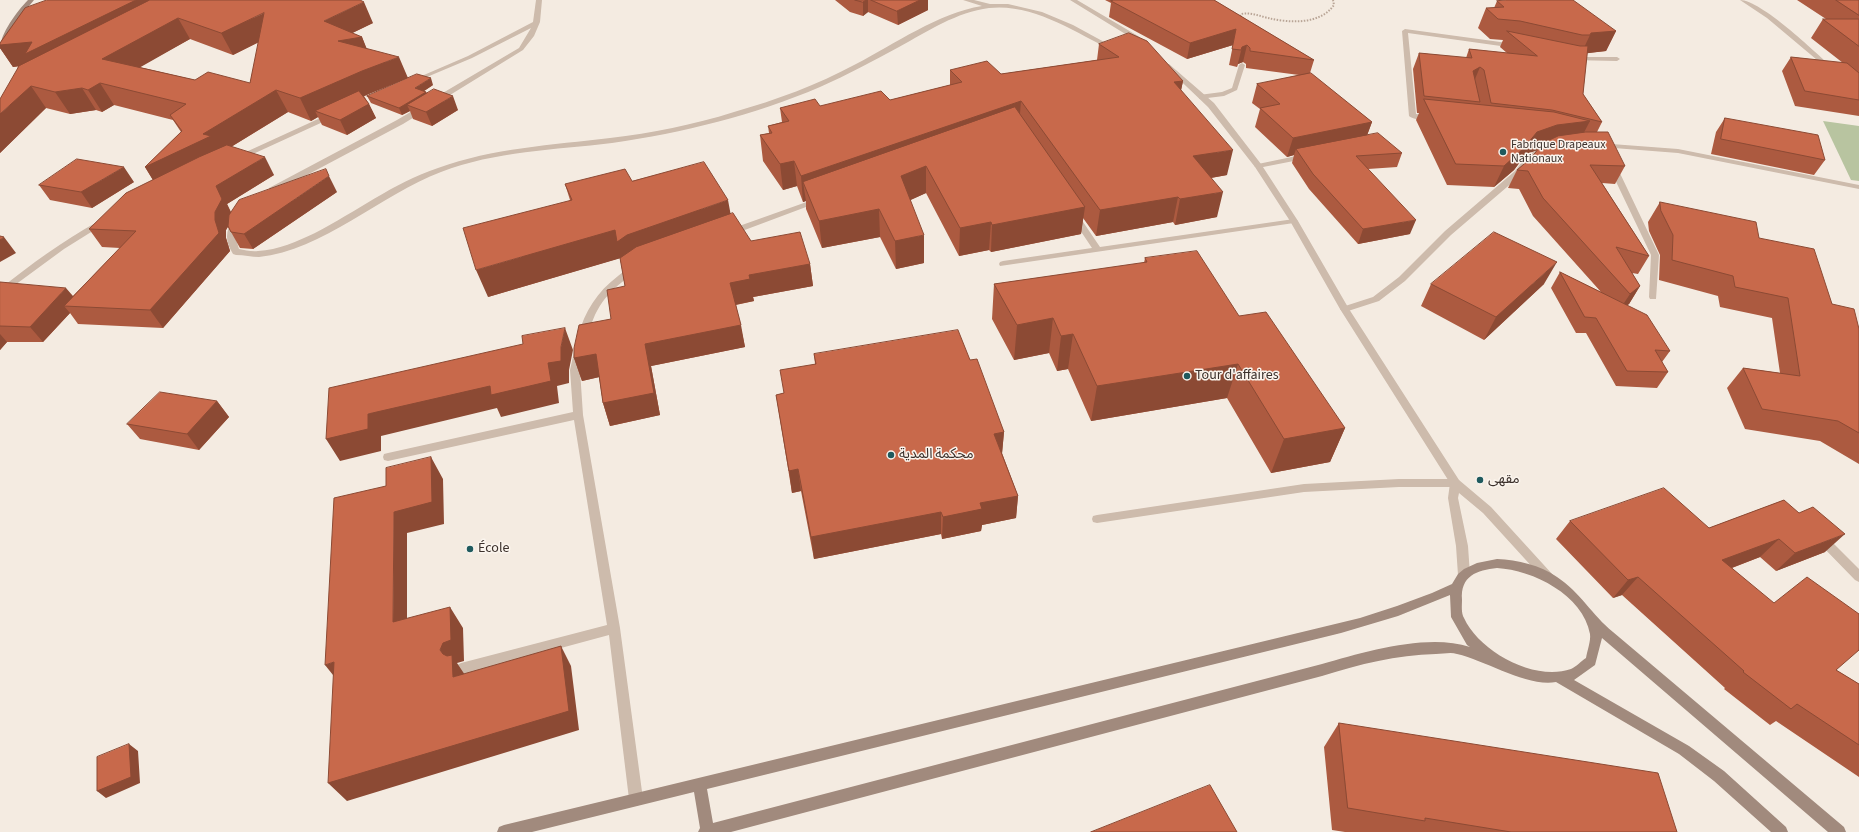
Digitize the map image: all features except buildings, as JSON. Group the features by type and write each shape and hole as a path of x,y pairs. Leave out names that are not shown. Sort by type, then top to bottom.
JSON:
{"main road":[{"path":"0,47 22,10 31,0"},
{"path":"1498,662 1480,649 1466,633 1457,617 1454,600 1456,587 1464,575 1476,567 1492,564 1504,564 1530,569 1549,578 1566,590 1581,604 1591,619 1839,832"},
{"path":"504,832 1300,637 1355,625 1403,610 1456,587"},
{"path":"700,785 706,832 1322,670 1362,658 1410,649 1456,648 1498,662 1518,672 1540,677 1560,678 1576,673 1589,664 1595,651 1596,636 1591,619"},
{"path":"1560,678 1684,750 1719,776 1781,832"}],"street":[{"path":"265,194 400,122 521,49 531,37 537,22 539,0"},
{"path":"966,0 992,6 1019,7 1046,15 1119,51"},
{"path":"1073,0 1136,37 1148,47"},
{"path":"1743,0 1770,17 1835,72"},
{"path":"240,216 230,230 230,244 236,252 258,254 293,246 327,229 408,182 441,169 487,156 639,137 705,122 790,96 840,76 940,22 966,11 992,6"},
{"path":"404,84 470,57 537,22"},
{"path":"1435,118 1414,116 1405,31 1457,37 1524,48"},
{"path":"1565,57 1617,59"},
{"path":"1159,58 1211,105 1258,166 1294,221 1345,309 1455,483 1487,510 1549,578"},
{"path":"1202,97 1224,94 1235,89 1242,65"},
{"path":"1161,70 1182,79"},
{"path":"235,159 340,112"},
{"path":"1345,309 1376,299 1402,280 1448,233 1518,173 1530,156 1554,149"},
{"path":"1653,297 1655,254 1600,149 1678,151 1859,187"},
{"path":"1258,166 1312,155"},
{"path":"720,236 831,196"},
{"path":"1068,205 1098,250"},
{"path":"0,293 40,262 84,233 111,219"},
{"path":"1003,264 1294,221"},
{"path":"636,799 614,628 578,415 575,370 584,331 592,307 611,284 638,266 646,263"},
{"path":"388,457 578,415"},
{"path":"1097,519 1304,488 1399,483 1455,483"},
{"path":"1455,483 1453,498 1462,546 1464,575"},
{"path":"1812,529 1859,577"},
{"path":"462,669 614,628"}],"path":[{"path":"1238,22 1241,14 1248,12 1267,18 1286,21 1311,19 1326,14 1334,5 1333,0"}],"green space":[{"path":"1823,121 1859,126 1859,181 1851,180"}],"place":[{"name":"Fabrique Drapeaux Nationaux","path":"1503,152"},
{"name":"Tour d'affaires","path":"1187,376"},
{"name":"محكمة المدية","path":"891,455"},
{"name":"مقهى","path":"1480,480"},
{"name":"École","path":"470,549"}]}
